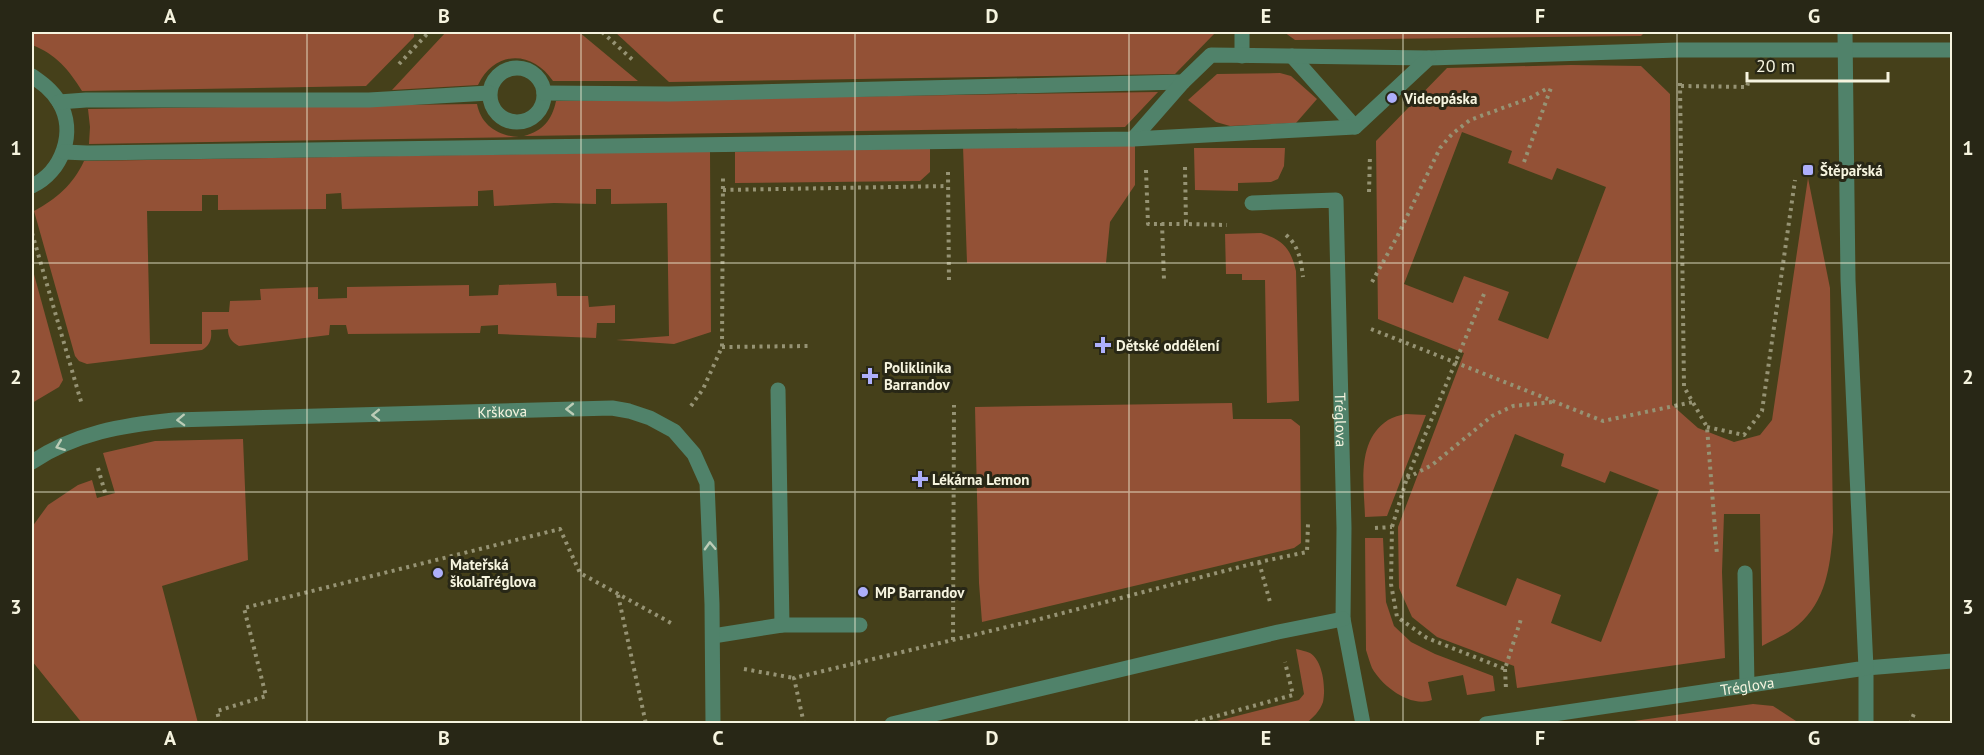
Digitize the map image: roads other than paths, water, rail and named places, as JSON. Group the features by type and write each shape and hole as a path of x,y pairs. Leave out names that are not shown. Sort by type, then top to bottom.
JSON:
{"street":[{"path":"1242,32 1242,56"},
{"path":"1845,32 1848,280 1866,668 1866,723"},
{"path":"1139,139 1183,82 1211,54 1429,58 1678,50 1953,50"},
{"path":"1292,56 1355,127"},
{"path":"64,152 1139,139 1355,127 1429,58"},
{"path":"512,68 521,68 537,76 544,93 540,110 527,121 519,122 511,122 498,115 490,102 489,93 496,77 512,68"},
{"path":"32,76 47,86 59,102 66,118 67,136 64,152 54,170 32,186"},
{"path":"544,93 669,94 1183,82"},
{"path":"59,102 86,100 369,100 489,93"},
{"name":"Tréglova","path":"1252,203 1336,200 1344,528 1343,619 1363,723"},
{"path":"778,390 782,625"},
{"name":"Krškova","path":"32,462 51,449 90,434 128,425 174,420 612,408 650,418 674,431 694,454 707,483 713,636 713,723"},
{"path":"1745,573 1747,686"},
{"path":"892,723 1278,632 1343,619"},
{"path":"713,636 782,625 860,625"},
{"name":"Tréglova","path":"1486,723 1866,668 1953,661"}],"place":[{"name":"Videopáska","path":"1392,98"},
{"name":"Štěpařská","path":"1808,170"},
{"name":"Dětské oddělení","path":"1103,345"},
{"name":"Poliklinika Barrandov","path":"870,376"},
{"name":"Lékárna Lemon","path":"920,479"},
{"name":"Mateřská školaTréglova","path":"438,573"},
{"name":"MP Barrandov","path":"863,592"}]}
